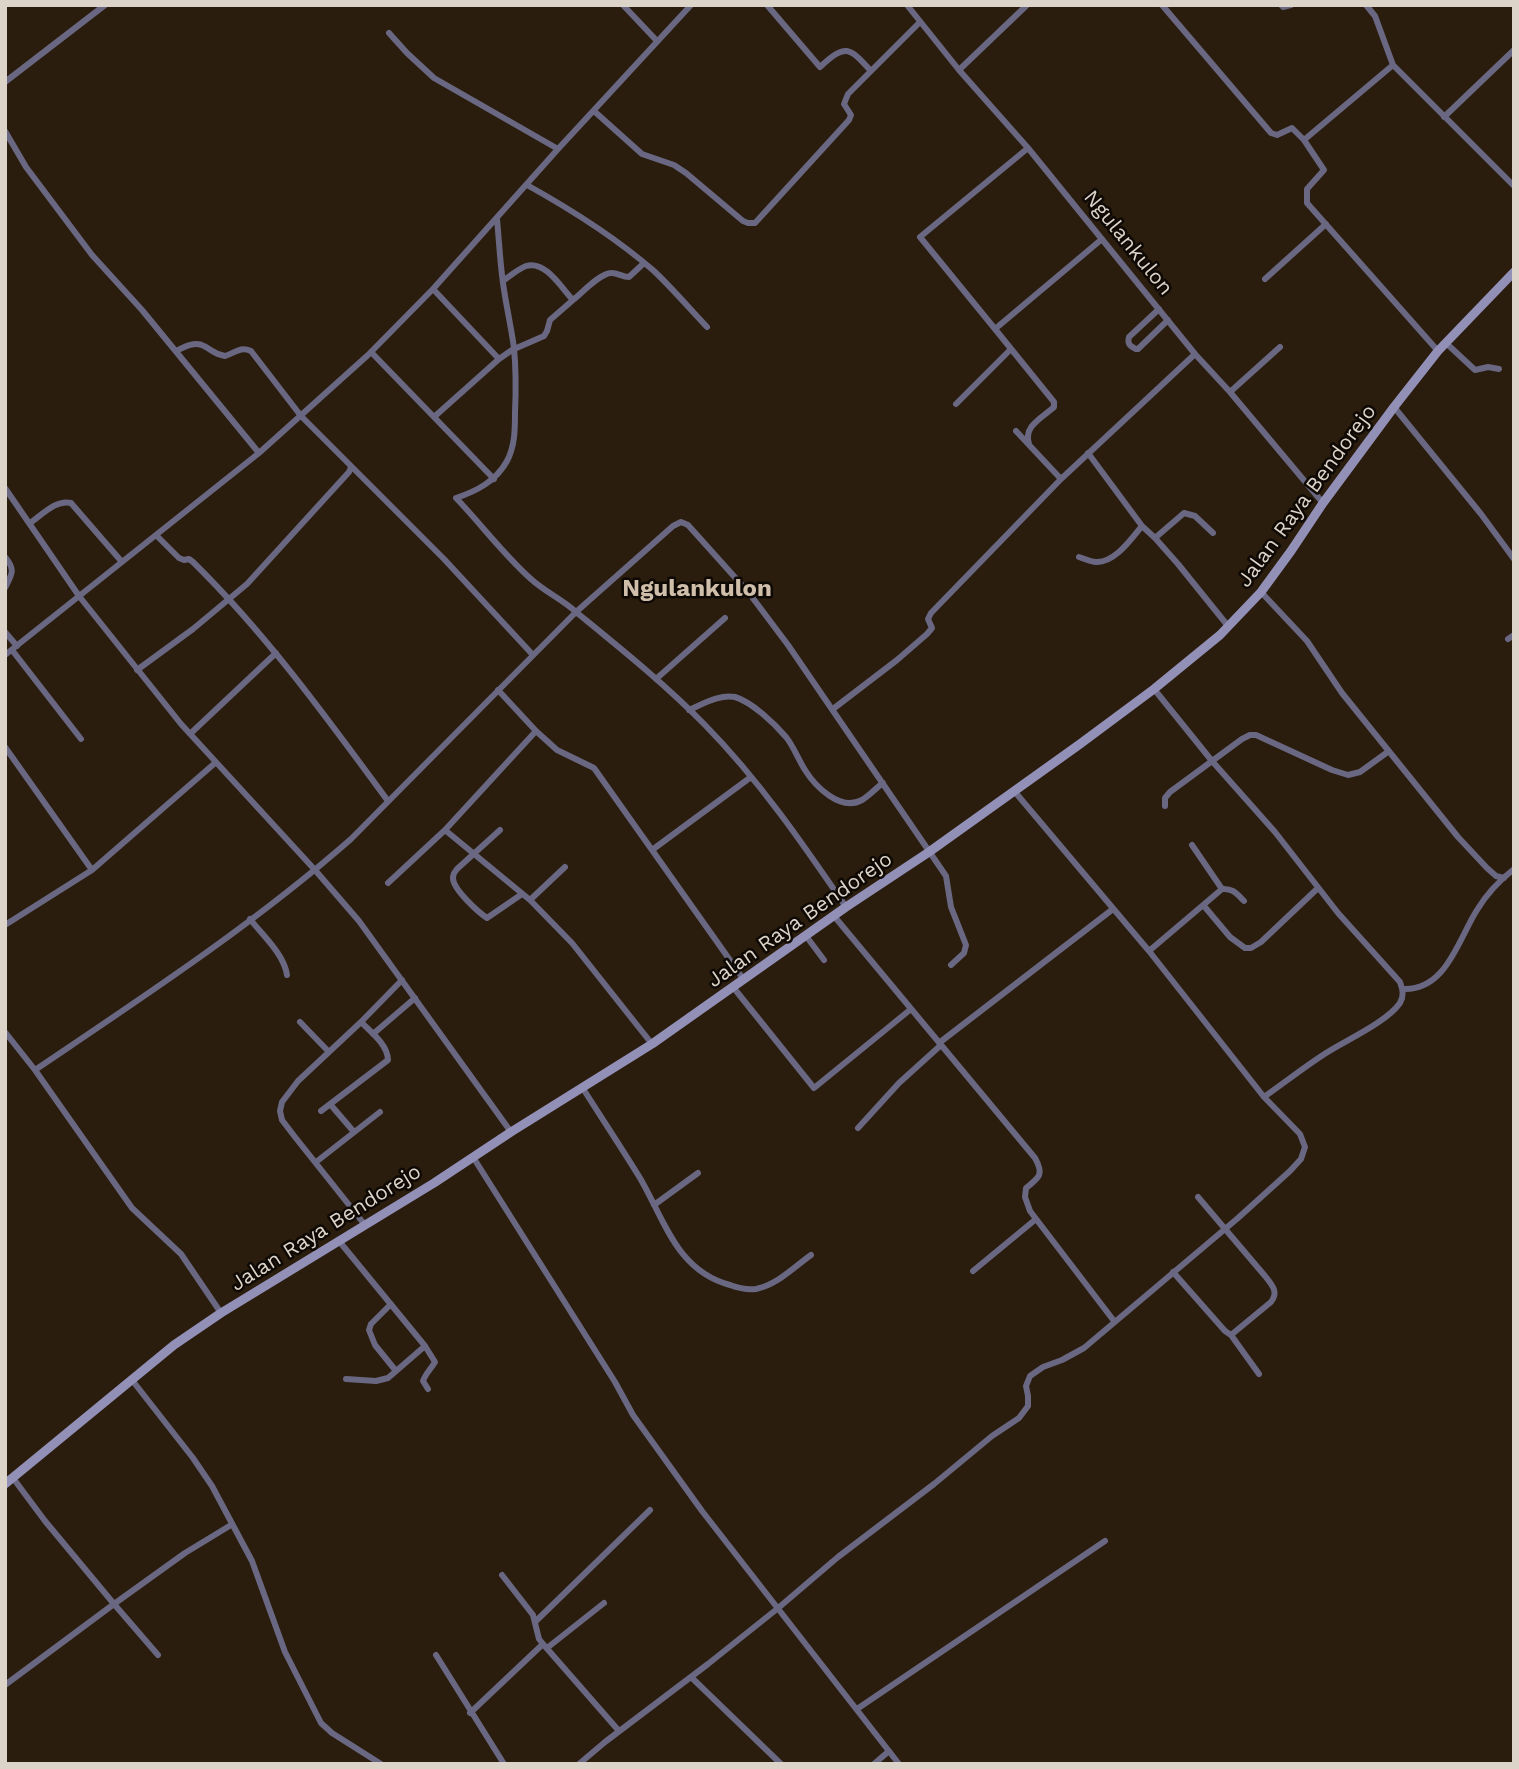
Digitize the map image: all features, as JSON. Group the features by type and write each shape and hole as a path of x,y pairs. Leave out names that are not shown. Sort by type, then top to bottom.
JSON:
{"main road":[{"name":"Jalan Raya Bendorejo","path":"9,1481 174,1345 652,1044 1015,792 1213,642 1261,592 1323,503 1438,351 1514,272"}],"street":[{"path":"5,82 105,5"},
{"path":"623,5 657,41"},
{"path":"5,655 258,453 371,352 433,289 691,5"},
{"path":"767,5 820,67 830,57 842,50 848,50 855,53 871,71"},
{"name":"Ngulankulon","path":"907,5 959,70 1028,148 1195,354 1323,503"},
{"path":"959,70 1027,5"},
{"path":"1162,5 1271,133 1278,135 1292,128 1304,139 1324,170 1307,189 1307,203 1438,351"},
{"path":"1281,5 1291,5"},
{"path":"1366,5 1376,16 1393,65 1514,186"},
{"path":"594,111 642,154 674,165 743,221 755,223 849,120 850,115 844,104 846,96 920,22"},
{"path":"389,33 434,78 558,149"},
{"path":"1444,117 1514,50"},
{"path":"1304,139 1393,65"},
{"path":"5,131 26,167 92,254 176,351 258,453"},
{"path":"1028,148 920,237 1055,402 1054,407 1029,429 1029,444"},
{"path":"527,184 596,226 644,263 707,327"},
{"path":"496,219 516,390 512,448 494,479 456,498 530,579 567,604 656,679 705,725 770,800 846,907"},
{"path":"1265,279 1326,224"},
{"path":"995,329 1102,239"},
{"path":"434,417 499,359 544,336 550,320 607,273 629,277 644,263"},
{"path":"503,281 532,265 554,276 573,300"},
{"path":"433,289 499,359"},
{"path":"1159,309 1129,337 1129,345 1138,349 1168,320"},
{"path":"1446,343 1475,370 1488,367 1499,369"},
{"path":"176,351 198,344 225,356 238,349 251,351 301,416 444,559 533,655"},
{"path":"1230,392 1280,347"},
{"path":"956,404 1011,349"},
{"path":"371,352 494,479"},
{"path":"833,709 927,634 932,628 929,619 931,613 1061,479 1195,354"},
{"path":"1394,407 1514,559"},
{"path":"1016,430 1061,479"},
{"path":"1088,453 1142,526 1228,626"},
{"path":"138,670 193,629 260,572 351,467"},
{"path":"5,488 79,596 190,734 359,921 512,1132"},
{"path":"30,523 57,504 71,503 122,562"},
{"path":"1155,538 1184,513 1195,516 1213,533"},
{"path":"35,1070 169,979 315,870 351,839 576,612 673,526 681,522 688,525 703,540 749,593 788,645 946,876 951,906 966,945 964,953 951,965"},
{"path":"1079,557 1099,563 1107,561 1117,554 1142,526"},
{"path":"156,535 179,558 191,560 276,653 388,802"},
{"path":"5,557 12,567 5,588"},
{"path":"1261,592 1307,641 1342,693 1458,837 1496,876 1504,878"},
{"path":"656,679 725,618"},
{"path":"5,632 81,739"},
{"path":"190,734 276,653"},
{"path":"1154,689 1212,761 1275,832 1338,913 1400,982 1403,989 1403,998 1387,1016 1322,1055 1264,1097"},
{"path":"498,690 536,731 565,755 594,768 744,980"},
{"path":"689,710 713,699 727,697 736,697 750,705 786,737 812,779 827,793 845,803 861,801 883,783"},
{"path":"387,883 444,830 536,731"},
{"path":"1165,806 1170,792 1250,735 1256,735 1348,775 1360,772 1389,751"},
{"path":"5,747 92,870"},
{"path":"5,925 92,870 215,763"},
{"path":"652,850 751,777"},
{"path":"579,1764 777,1609 838,1557 992,1436 1015,1421 1028,1406 1026,1386 1034,1373 1084,1348 1224,1229 1301,1159 1305,1147 1300,1134 1264,1097 1149,951 1015,792"},
{"path":"444,830 530,900 572,943 652,1044"},
{"path":"500,830 457,869 453,882 484,917 489,917 522,894"},
{"path":"1192,845 1222,889"},
{"path":"530,900 565,867"},
{"path":"1403,989 1423,987 1444,970 1479,906 1514,869"},
{"path":"1204,906 1230,937 1245,948 1251,948 1261,942 1318,888"},
{"path":"1149,951 1222,889 1235,891 1244,901"},
{"path":"858,1128 940,1044 1114,909"},
{"path":"834,916 1035,1158 1040,1174 1026,1188 1025,1197 1030,1212 1114,1321"},
{"path":"250,919 282,957 287,975"},
{"path":"806,936 824,960"},
{"path":"365,1224 282,1120 280,1111 282,1102 298,1081 402,980"},
{"path":"733,987 814,1088 911,1009"},
{"path":"373,1034 415,998"},
{"path":"300,1022 329,1052"},
{"path":"321,1111 388,1060 388,1054 361,1022"},
{"path":"6,1036 35,1070 132,1208 181,1254 221,1313"},
{"path":"582,1087 641,1180 674,1243 684,1257 703,1273 715,1281 753,1290 777,1280 811,1255"},
{"path":"330,1104 354,1132"},
{"path":"316,1162 380,1112"},
{"path":"473,1157 633,1415 702,1511 899,1764"},
{"path":"654,1205 698,1174"},
{"path":"1198,1197 1276,1292 1271,1302 1231,1335"},
{"path":"973,1271 1036,1219"},
{"path":"339,1241 425,1346 435,1362 423,1381 428,1389"},
{"path":"1173,1272 1231,1335 1259,1374"},
{"path":"391,1304 369,1329 375,1345 397,1371"},
{"path":"346,1380 376,1381 388,1378 425,1346"},
{"path":"132,1380 212,1486 252,1561 285,1652 321,1723 381,1764"},
{"path":"9,1481 158,1655"},
{"path":"536,1621 650,1510"},
{"path":"5,1685 185,1553 231,1525"},
{"path":"857,1709 1105,1541"},
{"path":"502,1575 533,1615 539,1639 619,1731"},
{"path":"471,1713 545,1646 604,1603"},
{"path":"436,1656 504,1764"},
{"path":"691,1677 781,1764"},
{"path":"874,1764 889,1751"}],"district":[{"name":"Ngulankulon","path":"697,589"}]}
